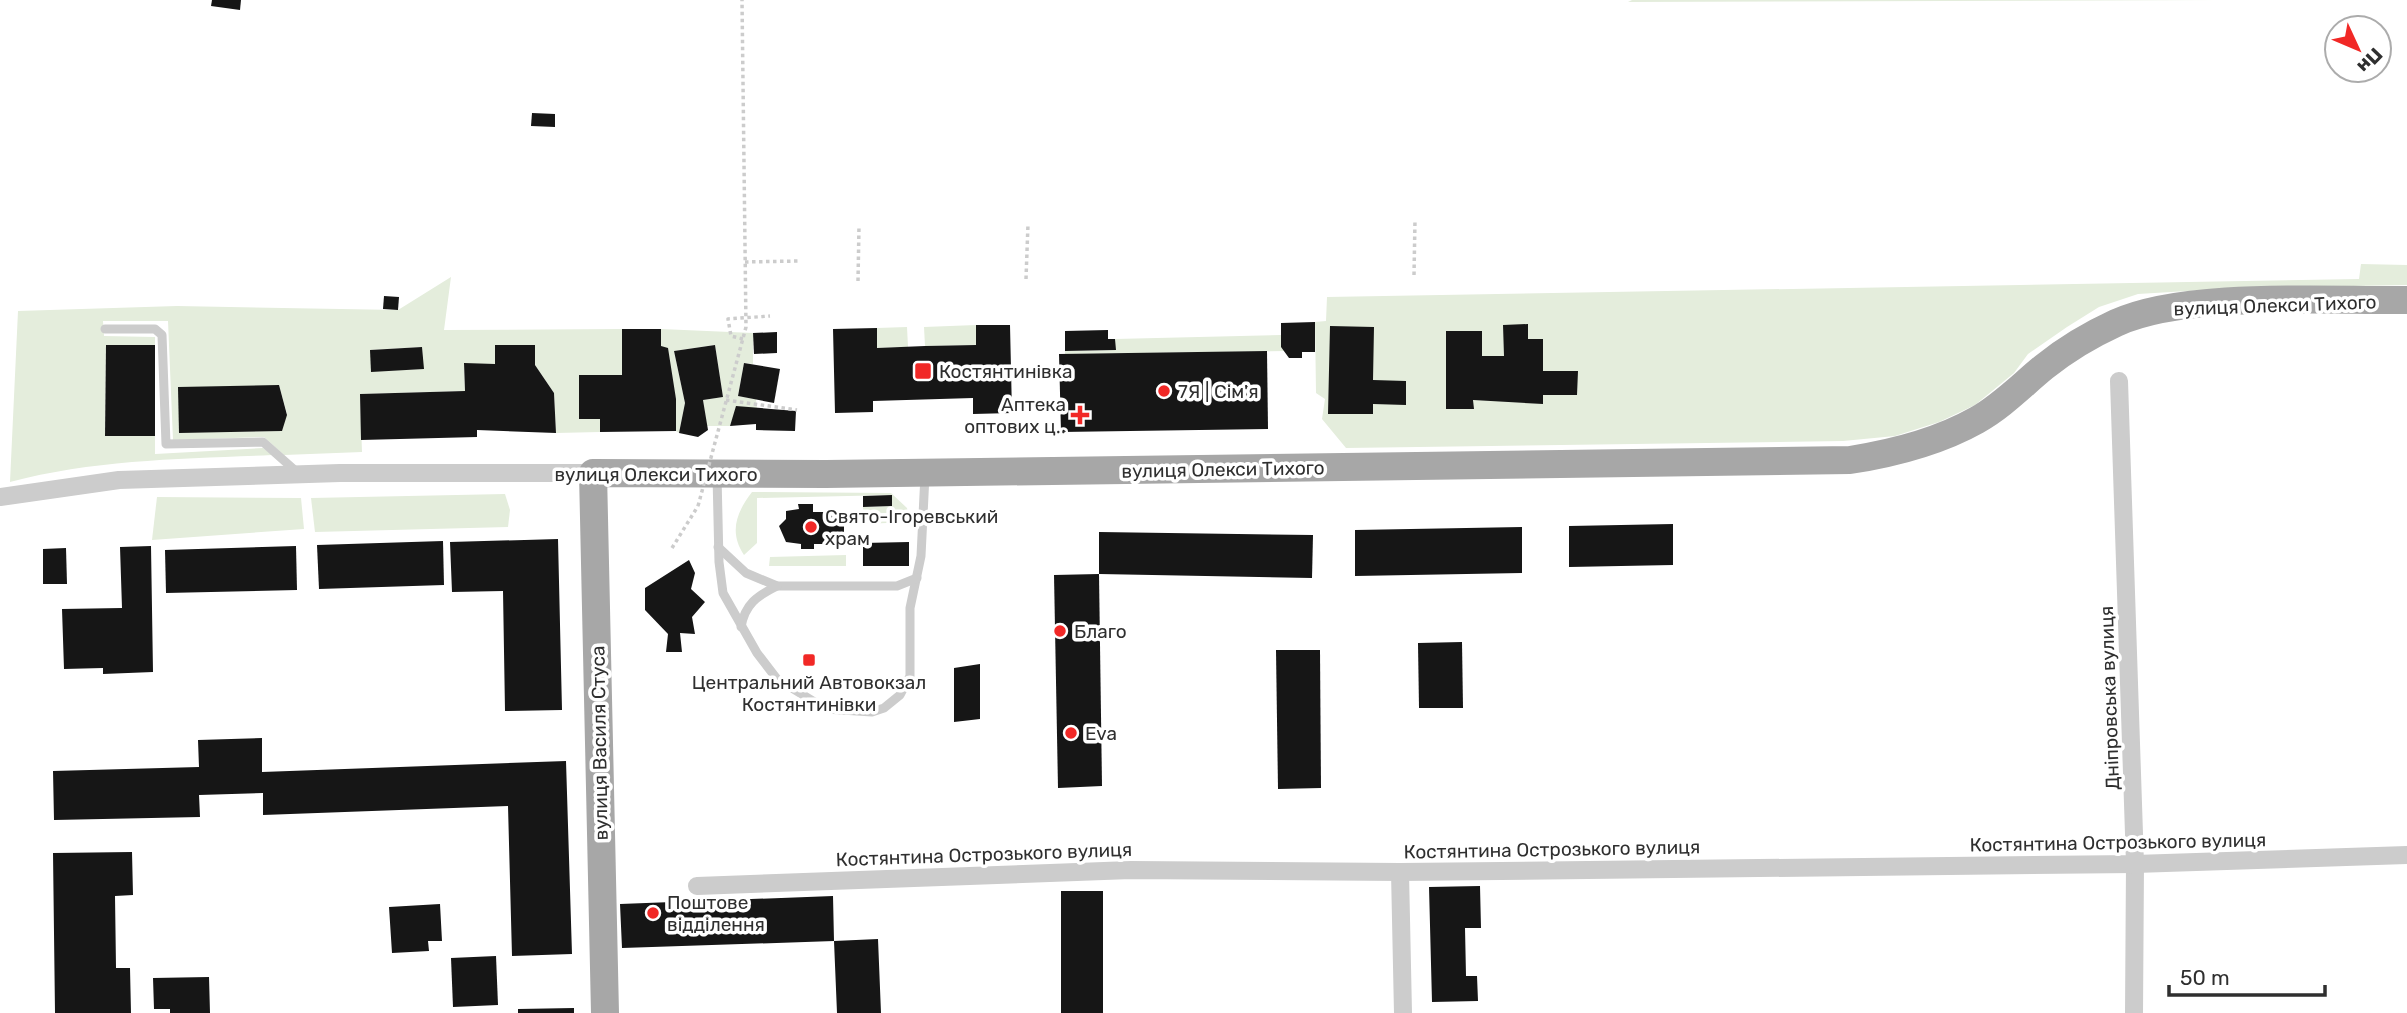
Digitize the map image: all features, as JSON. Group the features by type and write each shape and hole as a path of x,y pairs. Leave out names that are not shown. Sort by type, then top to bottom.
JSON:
{"main road":[{"name":"вулиця Олекси Тихого","path":"593,473 925,473 1850,460 1886,455 1917,446 1978,419 2053,361 2092,336 2135,315 2157,310 2228,303 2407,300"},
{"name":"вулиця Василя Стуса","path":"593,473 605,1013"}],"street":[{"name":"Дніпровська вулиця","path":"2119,381 2135,864 2134,1013"},
{"name":"вулиця Олекси Тихого","path":"0,497 95,481 300,474 593,473"},
{"name":"Костянтина Острозького вулиця","path":"697,886 1131,870 1400,872 2135,864 2407,855"},
{"path":"1400,872 1403,1013"}],"lane":[{"path":"105,329 150,328 162,335 166,444 263,442 300,474"},
{"path":"717,474 718,547 723,593 741,627 777,679 802,696 826,709 872,712 884,708 900,695 910,676 910,608 922,556 925,473"},
{"path":"718,547 746,573 776,586 897,586 917,578"},
{"path":"741,627 743,613 756,596 776,586"}],"path":[{"path":"672,548 698,506 746,327 742,0"},
{"path":"1413,275 1415,220"},
{"path":"1026,279 1028,224"},
{"path":"858,281 859,226"},
{"path":"745,262 798,261"},
{"path":"743,340 731,336 728,319 770,316"},
{"path":"726,400 797,410"}],"green space":[{"path":"1632,0 2219,0 1628,2"},
{"path":"2361,264 2407,265 2407,285 2237,288 2138,294 2099,307 2067,327 2028,354 2014,373 1975,405 1939,422 1895,436 1843,441 1346,448 1322,419 1325,399 1316,393 1315,322 1326,321 1327,297 2359,279"},
{"path":"451,277 444,330 622,329 622,375 580,375 600,419 600,432 556,433 554,393 535,365 464,364 465,391 360,394 362,452 284,455 264,437 173,440 168,321 103,321 104,336 155,337 155,345 106,345 105,436 155,436 155,454 263,448 272,455 107,464 10,482 18,311 177,306 398,310","holes":["422,347 423,369 371,371 371,350","279,386 287,414 281,431 179,432"]},
{"path":"976,325 976,345 925,346 924,327"},
{"path":"907,327 908,347 877,348 877,328"},
{"path":"661,329 753,333 753,364 744,363 738,396 756,399 757,410 737,406 730,426 707,426 703,400 723,397 715,345 674,351 685,403 679,433 676,431 676,399 661,346"},
{"path":"1281,335 1281,347 1286,351 1065,354 1065,351 1115,350 1115,339"},
{"path":"752,492 891,493 907,508 910,522 863,524 863,507 892,506 891,495 757,498 757,543 744,555 739,547 736,523"},
{"path":"505,494 510,510 508,527 315,532 311,498"},
{"path":"157,497 301,498 304,529 152,540"},
{"path":"846,555 846,566 769,566 770,557"}],"building":[{"path":"212,0 241,0 240,10 211,6"},
{"path":"532,113 555,114 555,127 531,126"},
{"path":"384,296 399,297 398,310 383,309"},
{"path":"1315,322 1315,352 1302,352 1302,358 1289,358 1281,347 1281,323"},
{"path":"1528,324 1528,339 1543,339 1543,371 1578,371 1577,395 1543,395 1543,404 1473,400 1474,409 1446,409 1446,331 1482,331 1482,356 1504,356 1503,325"},
{"path":"976,325 1010,325 1012,413 973,414 973,398 873,401 873,412 835,413 833,329 877,328 877,348 976,345"},
{"path":"1330,326 1374,327 1373,380 1406,381 1406,405 1373,404 1373,414 1328,414"},
{"path":"622,329 661,329 661,346 668,348 676,399 676,431 600,432 600,419 579,419 579,375 622,375"},
{"path":"1108,330 1108,339 1115,339 1116,350 1065,351 1065,331"},
{"path":"777,332 777,353 754,354 753,333"},
{"path":"106,345 155,345 155,436 105,436"},
{"path":"495,345 535,345 535,365 554,393 556,433 477,430 477,437 361,440 360,394 465,391 464,363 495,364"},
{"path":"715,345 723,397 703,400 708,430 698,437 679,433 685,403 674,351"},
{"path":"422,347 424,369 371,372 370,350"},
{"path":"1267,351 1268,429 1061,432 1059,354"},
{"path":"744,363 780,369 774,403 738,396"},
{"path":"279,385 287,415 282,431 179,433 178,387"},
{"path":"736,406 796,411 795,431 756,430 756,424 730,426"},
{"path":"892,495 892,506 863,507 863,496"},
{"name":"Свято-Ігоревський храм","path":"798,504 813,504 813,512 837,512 837,521 844,521 844,536 837,536 837,544 814,544 814,549 801,549 801,544 786,542 779,526 786,519 786,511 799,509"},
{"path":"1673,524 1673,565 1569,567 1569,526"},
{"path":"1522,527 1522,573 1355,576 1355,530"},
{"path":"1099,532 1313,535 1312,578 1099,574"},
{"path":"558,539 562,710 505,711 503,591 452,592 450,542"},
{"path":"443,541 444,585 319,589 317,545"},
{"path":"909,542 909,566 863,566 863,543"},
{"path":"151,546 153,672 103,674 103,668 64,669 62,609 122,608 120,547"},
{"path":"296,546 297,590 166,593 165,550"},
{"path":"66,548 67,584 43,584 43,549"},
{"path":"689,560 695,573 691,589 705,602 692,617 695,634 680,633 682,652 666,652 668,634 645,610 645,588"},
{"path":"1099,574 1102,786 1058,788 1054,575"},
{"path":"1462,642 1463,708 1419,708 1418,643"},
{"path":"1276,650 1320,650 1321,788 1278,789"},
{"path":"980,664 980,719 954,722 954,668"},
{"path":"262,738 262,772 566,761 572,954 512,956 508,806 263,815 263,793 199,795 200,817 54,820 53,771 199,767 198,740"},
{"path":"132,852 133,895 115,896 116,968 130,968 131,1013 55,1013 53,853"},
{"path":"1480,886 1481,928 1465,928 1466,976 1477,976 1478,1001 1432,1002 1429,887"},
{"path":"1061,891 1103,891 1103,1013 1061,1013"},
{"path":"833,896 834,941 622,948 620,904"},
{"path":"440,904 442,941 428,941 429,951 392,953 389,907"},
{"path":"878,939 881,1013 837,1013 834,941"},
{"path":"496,956 498,1005 453,1007 451,958"},
{"path":"209,977 210,1013 170,1013 170,1009 154,1009 153,978"},
{"path":"574,1008 574,1013 518,1013 518,1009"}],"place":[{"name":"Костянтинівка","path":"923,371"},
{"name":"7Я | Сім'я","path":"1164,391"},
{"name":"Аптека оптових ц‥","path":"1080,415"},
{"name":"Свято-Ігоревський храм","path":"811,527"},
{"name":"Благо","path":"1060,631"},
{"name":"Центральний Автовокзал Костянтинівки","path":"809,660"},
{"name":"Eva","path":"1071,733"},
{"name":"Поштове відділення","path":"653,913"}]}
